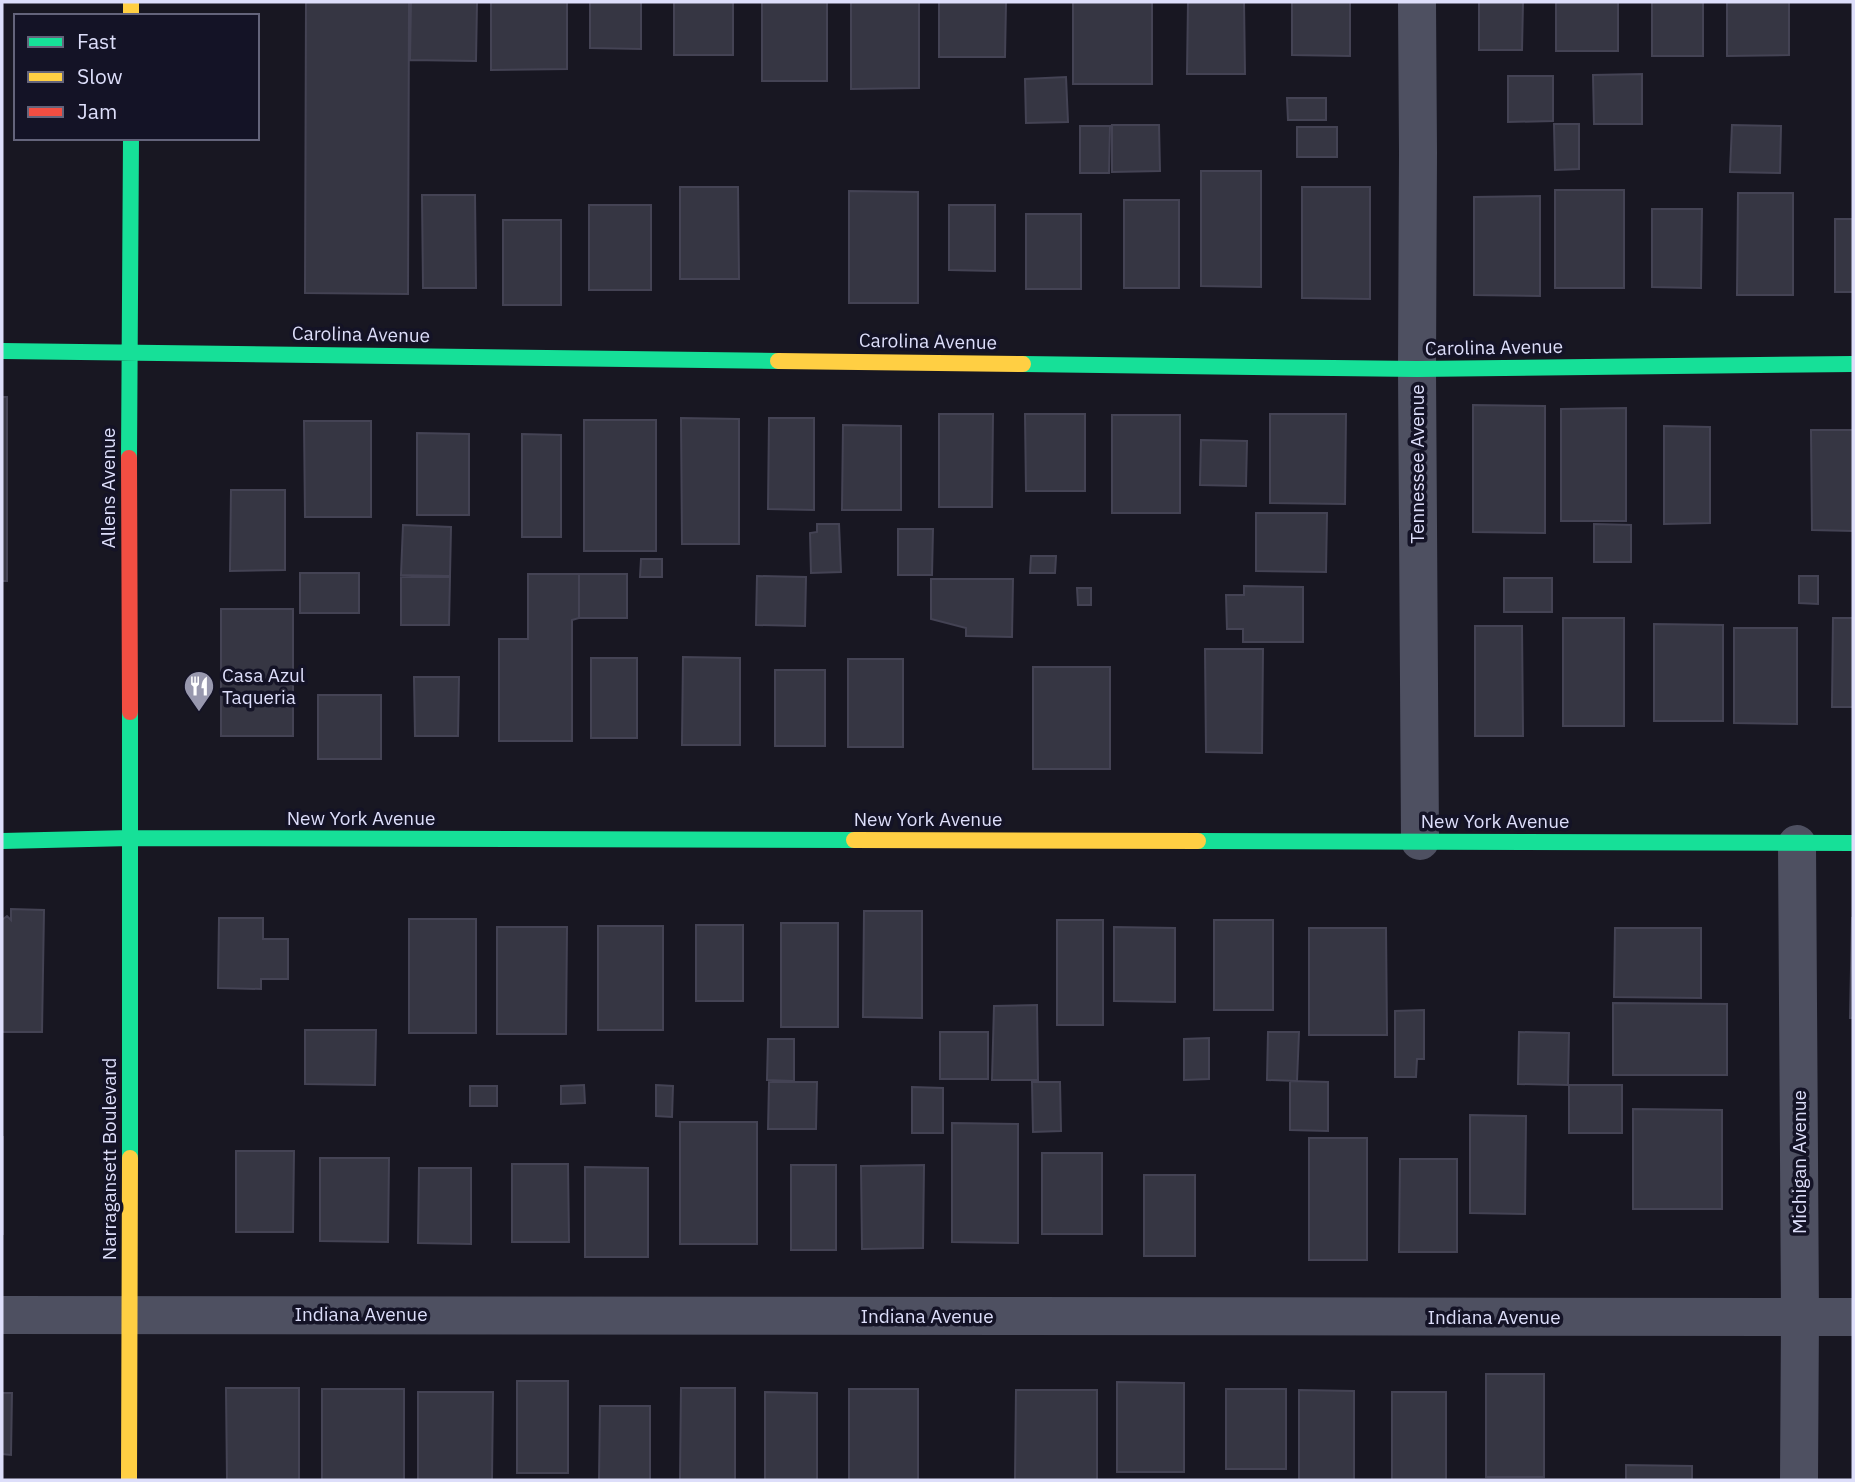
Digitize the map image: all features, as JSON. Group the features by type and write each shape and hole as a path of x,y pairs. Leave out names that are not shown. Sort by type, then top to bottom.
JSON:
{"street":[{"name":"Tennessee Avenue","path":"1417,2 1420,841"},
{"name":"Allens Avenue","path":"131,140 131,838"},
{"name":"Carolina Avenue","path":"2,351 1417,369 1853,364"},
{"name":"New York Avenue","path":"2,841 131,838 1853,843"},
{"name":"Narragansett Boulevard","path":"129,1480 131,838"},
{"name":"Michigan Avenue","path":"1797,844 1799,1480"},
{"name":"Indiana Avenue","path":"2,1315 1853,1317"}],"building":[{"path":"306,2 409,2 408,294 305,293"},
{"path":"411,2 477,2 476,61 410,60"},
{"path":"491,2 567,2 567,69 491,70"},
{"path":"590,2 641,2 641,49 590,48"},
{"path":"674,2 733,2 733,55 674,55"},
{"path":"762,2 827,2 827,81 762,81"},
{"path":"851,2 919,2 919,88 851,89"},
{"path":"939,2 1006,2 1005,57 939,57"},
{"path":"1073,2 1152,2 1152,84 1073,84"},
{"path":"1188,2 1244,2 1245,74 1187,74"},
{"path":"1292,2 1350,2 1350,56 1292,55"},
{"path":"1479,2 1523,2 1522,50 1479,50"},
{"path":"1556,2 1618,2 1618,51 1556,51"},
{"path":"1652,2 1703,2 1703,56 1652,56"},
{"path":"1727,2 1789,2 1789,55 1727,56"},
{"path":"1642,74 1642,124 1594,124 1593,75"},
{"path":"1508,76 1553,76 1553,121 1508,122"},
{"path":"1066,77 1068,122 1026,123 1025,79"},
{"path":"1287,98 1326,98 1326,120 1288,120"},
{"path":"1554,124 1579,124 1579,169 1555,170"},
{"path":"1112,125 1159,125 1160,171 1112,172"},
{"path":"1732,125 1781,126 1780,173 1730,172"},
{"path":"1080,126 1110,126 1109,173 1080,173"},
{"path":"1297,127 1337,127 1337,157 1297,157"},
{"path":"1201,171 1261,171 1261,287 1201,286"},
{"path":"680,187 738,187 739,279 680,279"},
{"path":"1302,187 1370,187 1370,299 1302,298"},
{"path":"1555,190 1624,190 1624,288 1555,288"},
{"path":"849,191 918,192 918,303 849,303"},
{"path":"1738,193 1793,193 1793,295 1737,295"},
{"path":"422,195 475,195 476,288 423,288"},
{"path":"1540,196 1540,296 1474,295 1474,197"},
{"path":"1124,200 1179,200 1179,288 1124,288"},
{"path":"589,205 651,205 651,290 589,290"},
{"path":"949,205 995,205 995,271 949,270"},
{"path":"1652,209 1702,209 1701,288 1652,287"},
{"path":"1026,214 1081,214 1081,289 1026,289"},
{"path":"1835,219 1853,219 1853,292 1835,292"},
{"path":"503,220 561,220 561,305 503,305"},
{"path":"2,397 7,397 7,581 2,581"},
{"path":"1473,405 1545,406 1545,533 1473,532"},
{"path":"1626,408 1626,521 1561,521 1561,409"},
{"path":"939,414 993,414 992,507 939,507"},
{"path":"1025,414 1085,414 1085,491 1026,491"},
{"path":"1270,414 1346,414 1345,504 1270,503"},
{"path":"1112,415 1180,415 1180,513 1112,513"},
{"path":"681,418 739,419 739,544 682,544"},
{"path":"769,418 814,418 814,510 768,509"},
{"path":"584,420 656,420 656,551 584,551"},
{"path":"304,421 371,421 371,517 305,517"},
{"path":"843,425 901,426 901,510 842,510"},
{"path":"1664,426 1710,427 1710,523 1664,524"},
{"path":"1811,430 1853,430 1853,531 1812,530"},
{"path":"417,433 469,434 469,515 417,515"},
{"path":"522,434 561,435 561,537 522,537"},
{"path":"1201,440 1247,441 1246,486 1200,485"},
{"path":"231,490 285,490 285,570 230,571"},
{"path":"1256,513 1327,513 1326,572 1256,571"},
{"path":"817,524 839,524 841,572 811,573 810,533 817,532"},
{"path":"1594,524 1631,525 1631,562 1594,562"},
{"path":"403,525 451,527 450,576 401,575"},
{"path":"898,529 933,529 932,575 898,575"},
{"path":"1031,556 1056,556 1055,573 1030,573"},
{"path":"641,559 662,559 662,577 640,577"},
{"path":"300,573 359,573 359,613 300,613"},
{"path":"528,574 579,574 579,618 572,620 572,741 499,741 499,639 528,639"},
{"path":"579,574 627,574 627,618 579,618"},
{"path":"757,576 806,577 805,626 756,625"},
{"path":"1799,576 1818,576 1818,604 1799,603"},
{"path":"401,577 450,577 449,625 401,625"},
{"path":"1504,578 1552,578 1552,612 1504,612"},
{"path":"931,579 1013,579 1012,637 966,636 966,628 931,619"},
{"path":"1244,586 1303,587 1303,642 1243,642 1243,629 1227,629 1226,595 1244,595"},
{"path":"1077,588 1091,588 1091,605 1078,605"},
{"path":"221,609 293,609 293,736 221,736"},
{"path":"1563,618 1624,618 1624,726 1563,726"},
{"path":"1833,618 1853,618 1853,707 1832,707"},
{"path":"1654,624 1723,625 1723,721 1654,721"},
{"path":"1475,626 1522,626 1523,736 1475,736"},
{"path":"1734,628 1797,628 1797,724 1734,723"},
{"path":"1205,649 1263,649 1262,753 1206,752"},
{"path":"683,657 740,658 740,745 682,745"},
{"path":"591,658 637,658 637,738 591,738"},
{"path":"848,659 903,659 903,747 848,747"},
{"path":"1033,667 1110,667 1110,769 1033,769"},
{"path":"775,670 825,670 825,746 775,746"},
{"path":"414,677 459,677 458,736 415,736"},
{"path":"318,695 381,695 381,759 318,759"},
{"path":"11,909 44,910 42,1032 2,1032 2,920 7,916 11,920"},
{"path":"864,911 922,911 922,1018 863,1017"},
{"path":"219,918 263,918 263,939 288,939 288,979 261,979 261,989 218,988"},
{"path":"1852,918 1853,1018 1850,1018"},
{"path":"409,919 476,919 476,1033 409,1033"},
{"path":"1057,920 1103,920 1103,1025 1057,1025"},
{"path":"1214,920 1273,920 1273,1010 1214,1010"},
{"path":"781,923 838,923 838,1027 781,1027"},
{"path":"696,925 743,925 743,1001 696,1001"},
{"path":"598,926 663,926 663,1030 598,1030"},
{"path":"497,927 567,927 566,1034 497,1034"},
{"path":"1114,927 1175,928 1175,1002 1114,1001"},
{"path":"1309,928 1386,928 1387,1035 1309,1035"},
{"path":"1615,928 1701,928 1701,998 1614,997"},
{"path":"1613,1003 1727,1004 1727,1075 1613,1075"},
{"path":"1037,1005 1038,1080 992,1080 994,1006"},
{"path":"1424,1010 1424,1059 1417,1059 1416,1077 1395,1077 1395,1011"},
{"path":"305,1030 376,1030 375,1085 305,1084"},
{"path":"940,1032 988,1032 988,1079 940,1079"},
{"path":"1268,1032 1299,1032 1297,1081 1267,1080"},
{"path":"1519,1032 1569,1033 1568,1085 1518,1084"},
{"path":"1209,1038 1209,1079 1184,1080 1184,1039"},
{"path":"768,1039 794,1039 794,1081 767,1080"},
{"path":"1290,1081 1328,1082 1328,1131 1290,1130"},
{"path":"769,1082 817,1082 816,1129 768,1129"},
{"path":"1032,1082 1060,1082 1061,1131 1033,1132"},
{"path":"584,1085 585,1103 561,1104 561,1086"},
{"path":"656,1085 673,1086 672,1117 656,1116"},
{"path":"1569,1085 1622,1085 1622,1133 1569,1133"},
{"path":"470,1086 497,1086 497,1106 470,1106"},
{"path":"912,1087 943,1088 943,1133 912,1133"},
{"path":"1633,1109 1722,1110 1722,1209 1633,1209"},
{"path":"1470,1115 1526,1116 1525,1214 1470,1213"},
{"path":"680,1122 757,1122 757,1244 680,1244"},
{"path":"952,1123 1018,1124 1018,1243 952,1242"},
{"path":"3,1137 3,1234 2,1234"},
{"path":"1309,1138 1367,1138 1367,1260 1309,1260"},
{"path":"236,1151 294,1151 293,1232 236,1232"},
{"path":"1042,1153 1102,1153 1102,1234 1042,1234"},
{"path":"320,1158 389,1158 388,1242 320,1241"},
{"path":"1400,1159 1457,1159 1457,1252 1399,1252"},
{"path":"512,1164 568,1164 569,1242 512,1242"},
{"path":"791,1165 836,1165 836,1250 791,1250"},
{"path":"924,1165 923,1248 862,1249 861,1166"},
{"path":"585,1167 648,1168 648,1257 585,1257"},
{"path":"419,1168 471,1168 471,1244 418,1243"},
{"path":"1144,1175 1195,1175 1195,1256 1144,1256"},
{"path":"1486,1374 1544,1374 1544,1477 1486,1477"},
{"path":"517,1381 568,1381 568,1473 517,1473"},
{"path":"1117,1382 1184,1383 1184,1472 1117,1472"},
{"path":"226,1388 299,1388 299,1480 227,1480"},
{"path":"681,1388 735,1388 735,1480 680,1480"},
{"path":"322,1389 404,1389 404,1480 322,1480"},
{"path":"849,1389 918,1389 918,1480 849,1480"},
{"path":"1226,1389 1286,1389 1286,1469 1226,1469"},
{"path":"1016,1390 1097,1390 1097,1480 1015,1480"},
{"path":"1299,1390 1354,1391 1354,1480 1299,1480"},
{"path":"418,1392 493,1392 492,1480 418,1480"},
{"path":"765,1392 817,1393 817,1480 765,1480"},
{"path":"1392,1392 1446,1392 1446,1480 1392,1480"},
{"path":"2,1393 12,1393 11,1455 2,1454"},
{"path":"600,1406 650,1406 650,1480 599,1480"},
{"path":"1626,1465 1692,1466 1692,1480 1626,1480"}],"traffic: fast":[{"path":"129,458 131,140"},
{"path":"2,351 778,361"},
{"path":"1023,364 1417,369 1853,364"},
{"path":"130,712 130,1158"},
{"path":"2,841 131,838 854,840"},
{"path":"1198,841 1853,843"}],"traffic: slow":[{"path":"131,2 131,14"},
{"path":"778,361 1023,364"},
{"path":"854,840 1198,841"},
{"path":"129,1480 130,1158"}],"traffic: jam":[{"path":"129,458 130,712"}],"place":[{"name":"Casa Azul Taqueria","path":"199,713"}]}
